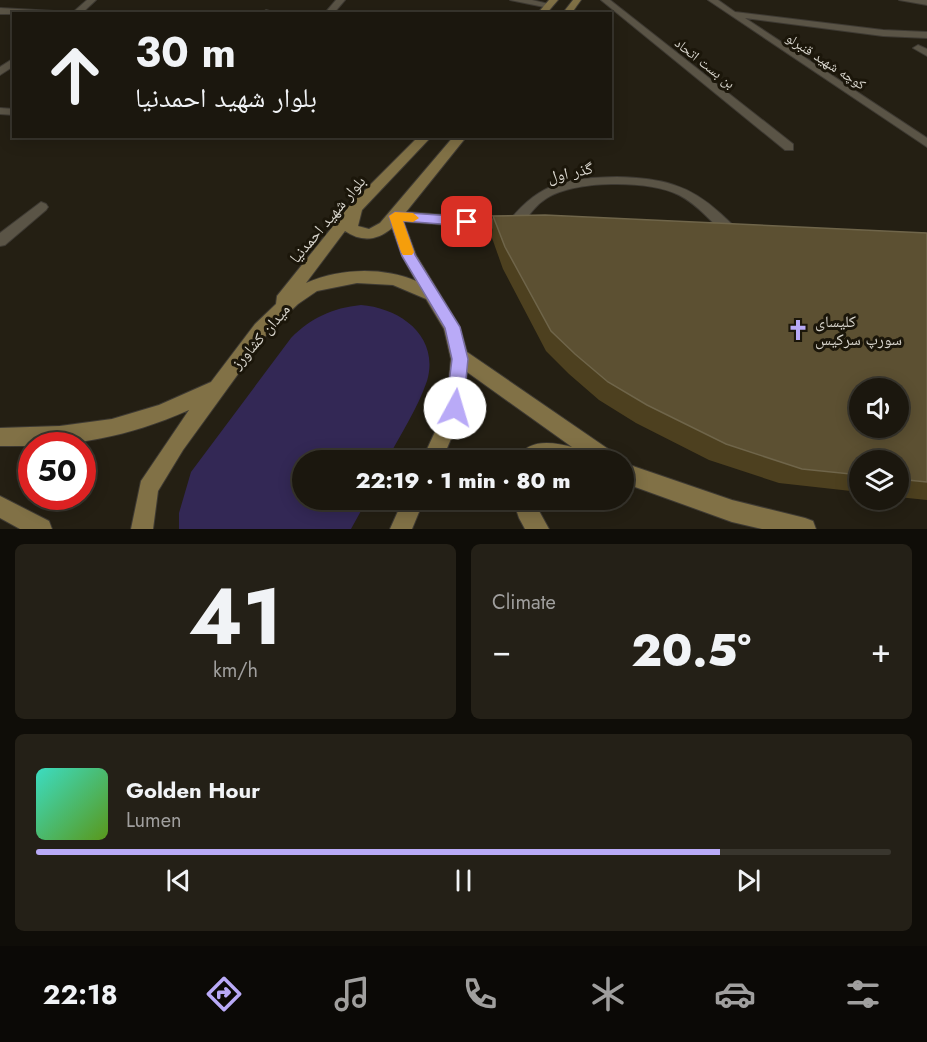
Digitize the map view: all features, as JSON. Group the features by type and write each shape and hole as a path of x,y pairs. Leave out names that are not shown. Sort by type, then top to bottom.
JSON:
{"main road":[{"path":"568,12 577,0"},
{"name":"بلوار شهید احمدنیا","path":"261,330 355,207 424,138"},
{"path":"355,207 350,228 359,235 381,231 458,138"},
{"path":"395,216 409,256 452,327 460,357 455,408 436,450"},
{"name":"میدان کشاورز","path":"142,529 148,488 176,443 261,330 292,299 313,286 357,277 395,279 432,296"},
{"path":"460,357 593,450"},
{"path":"0,437 52,439 116,430 167,413 218,387"},
{"path":"634,477 732,511 805,529"},
{"path":"0,506 41,529"},
{"path":"401,529 410,510"},
{"path":"526,510 538,529"}],"street":[{"path":"77,12 92,0"},
{"path":"330,12 341,0"},
{"path":"514,0 551,2"},
{"name":"بن بست اتحاد","path":"604,0 789,147"},
{"name":"کوچه شهید قنبرلو","path":"712,0 927,142"},
{"path":"903,0 927,2"},
{"path":"0,11 18,12"},
{"path":"731,13 883,33 927,35"},
{"path":"0,72 12,63"},
{"name":"گذر اول","path":"395,216 520,225 531,203 550,191 590,182 647,183 683,192 739,234 712,233"},
{"path":"0,241 41,207"}],"shaded area":[{"path":"361,305 376,307 402,318 414,327 422,338 428,351 429,365 427,381 419,401 393,450 292,450 292,510 361,510 351,529 179,529 179,513 191,472 291,338 306,325 323,315"}],"building":[{"path":"545,215 927,233 927,482 909,480 909,450 849,450 849,474 802,469 726,444 647,405 608,382 551,331 505,247 493,216"}],"slow traffic":[{"path":"407,252 395,216 413,218"}],"place":[{"name":"کلیسای سورپ سرکیس","path":"798,330"}],"route":[{"path":"455,408 460,359 452,327 409,256 395,216 467,222"}]}
